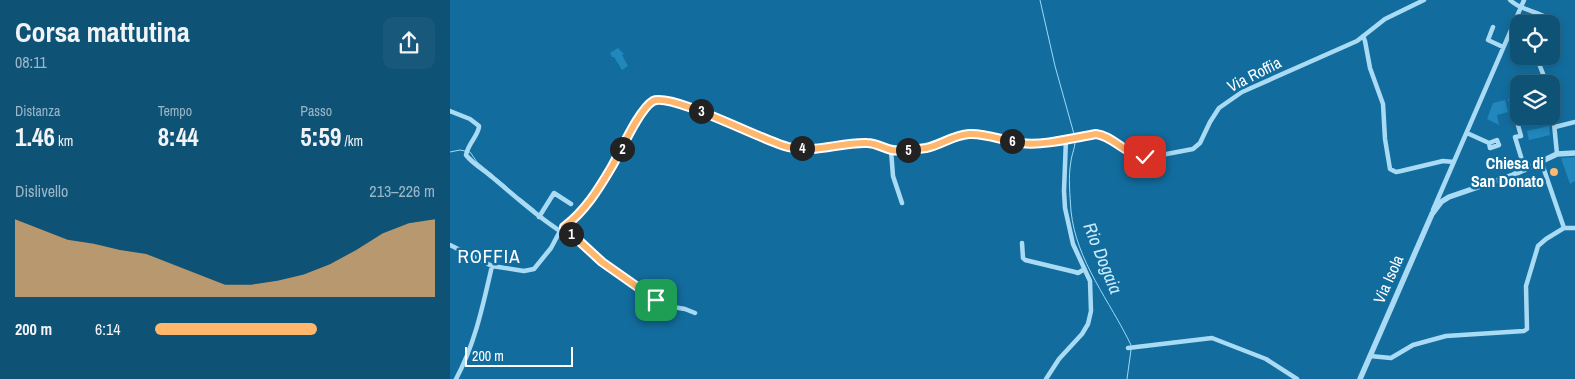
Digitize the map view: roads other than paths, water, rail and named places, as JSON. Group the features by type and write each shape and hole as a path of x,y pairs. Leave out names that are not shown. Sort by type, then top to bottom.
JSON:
{"street":[{"name":"Via Roffia","path":"891,150 928,147 953,137 967,134 988,135 1028,143 1096,134 1102,135 1135,156 1145,157 1193,149 1200,143 1215,114 1226,103 1257,84 1363,36 1385,19 1424,0"},
{"path":"1510,0 1521,8 1538,15"},
{"name":"Via Isola","path":"1518,15 1524,0"},
{"path":"1493,27 1488,40 1503,47"},
{"name":"Via Isola","path":"1360,379 1510,31"},
{"path":"1363,36 1366,41 1373,77 1383,104 1385,139 1390,169 1396,172 1443,161 1454,162"},
{"path":"450,245 492,266 524,271 534,269 551,248 560,231 588,204 612,168 642,113 652,102 657,100 699,110 771,142 791,148 869,142 891,150 893,176 902,204"},
{"path":"450,111 470,119 479,126 479,131 468,146 466,155 473,164 490,175 539,217 560,231"},
{"path":"1557,154 1555,127 1575,122"},
{"path":"1518,125 1521,136 1515,137 1525,170"},
{"path":"1467,133 1488,142"},
{"path":"1046,379 1059,360 1082,334 1089,321 1091,311 1090,281 1083,270 1070,235 1065,208 1064,191 1069,139"},
{"path":"1432,214 1438,205 1447,198 1513,175 1557,154 1575,153"},
{"path":"1541,161 1564,228"},
{"path":"1444,185 1447,198"},
{"path":"1441,191 1447,198"},
{"path":"539,217 554,193 571,204"},
{"path":"564,227 620,276 668,306 695,313"},
{"path":"1370,356 1391,358 1413,345 1446,336 1524,331 1528,323 1526,286 1538,246 1564,228 1575,228"},
{"path":"1022,243 1023,258 1026,261 1074,272 1083,270"},
{"path":"456,379 478,323 492,266"},
{"path":"1128,348 1212,338 1266,360 1297,379"}],"waterway":[{"name":"Rio Dogaia","path":"1040,0 1055,66 1074,134"},
{"name":"Rio Dogaia","path":"1075,138 1069,180 1074,229 1087,264 1131,345"},
{"path":"450,152 460,150 470,152 477,162 507,187"},
{"path":"520,198 535,210"},
{"name":"Rio Dogaia","path":"1127,379 1131,350"}],"place":[{"name":"Chiesa di San Donato","path":"1554,172"}],"district":[{"name":"ROFFIA","path":"489,256"}]}
